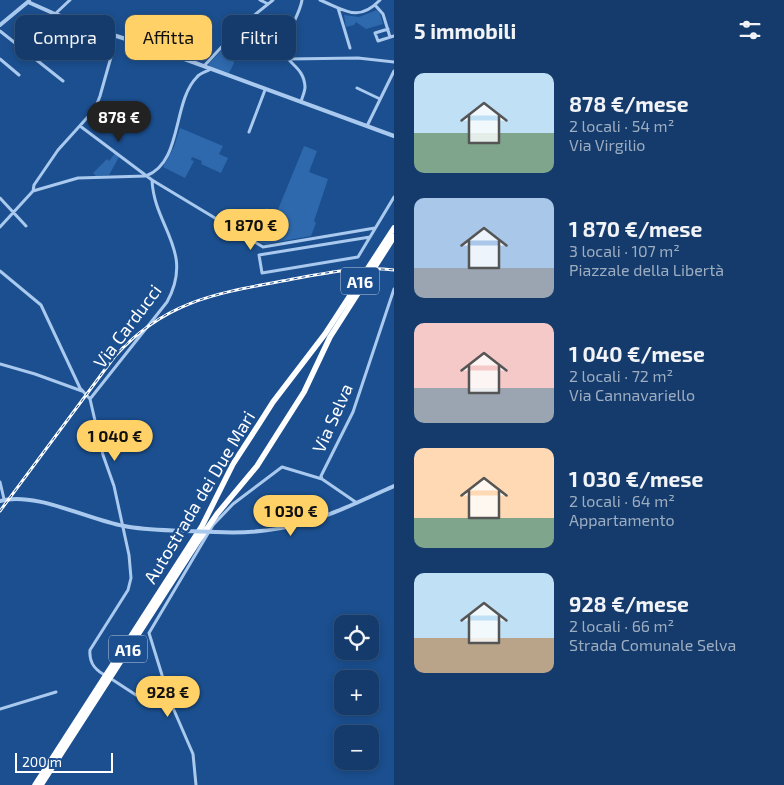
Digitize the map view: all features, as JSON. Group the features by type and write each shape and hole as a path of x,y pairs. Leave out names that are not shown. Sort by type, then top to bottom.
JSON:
{"highway":[{"name":"Autostrada dei Due Mari","path":"35,785 202,526 233,464 273,402 325,334 394,228"},
{"name":"Autostrada dei Due Mari","path":"40,785 205,531 257,466 304,392 330,337 394,237"}],"street":[{"path":"0,23 29,1 55,14 70,0"},
{"path":"260,0 268,4"},
{"path":"203,67 241,26 273,0"},
{"path":"296,20 302,0"},
{"path":"320,0 338,8 357,13 370,10 380,0"},
{"path":"375,5 383,14 392,37 378,41 376,33 388,29"},
{"path":"338,8 350,48"},
{"path":"0,31 63,81"},
{"path":"115,36 160,50 394,136"},
{"path":"296,59 358,58 394,62"},
{"path":"0,59 20,75"},
{"path":"0,227 33,191 52,157 95,109 110,60"},
{"path":"289,60 302,73 305,88 300,102"},
{"path":"33,191 78,178 146,176 160,168 167,155 179,122 182,105 192,84 198,76 211,70"},
{"path":"367,127 394,71"},
{"path":"357,88 380,99"},
{"path":"249,132 265,90"},
{"path":"80,126 152,180 263,247 375,228"},
{"name":"Via Carducci","path":"90,399 167,302 172,292 176,277 177,258 161,216 152,180"},
{"path":"0,198 26,226"},
{"path":"370,237 259,255 262,273 358,257 394,198"},
{"path":"0,271 41,305 82,391 90,399 96,427 114,486 130,555 131,578 130,584 90,650 92,665 102,674"},
{"name":"Via Selva","path":"357,503 322,479 321,473 353,412 394,289"},
{"path":"0,364 82,391"},
{"path":"196,785 193,754 170,701 149,633 213,525 233,504 282,467 322,479"},
{"path":"0,482 2,500 50,504 123,526 244,533 292,527 322,518 394,486"},
{"path":"113,680 136,695 160,697 170,701"},
{"path":"0,709 56,692"}],"shaded area":[{"path":"377,10 383,24 366,29 356,22 354,25 346,27 344,15 359,17"},
{"path":"222,50 222,60 233,60 234,63 229,73 211,67 208,64"},
{"path":"180,128 223,146 219,154 228,158 221,173 201,164 202,161 192,157 191,160 194,161 185,178 163,167 174,147"},
{"path":"304,146 317,151 309,172 328,179 311,236 266,244 261,243 252,237 266,208 277,212"},
{"path":"115,153 119,157 109,175 96,176 93,173 107,159 109,161"}],"railway":[{"path":"0,511 115,356 134,337 154,322 194,302 239,289 341,271 367,269 394,270"}]}
